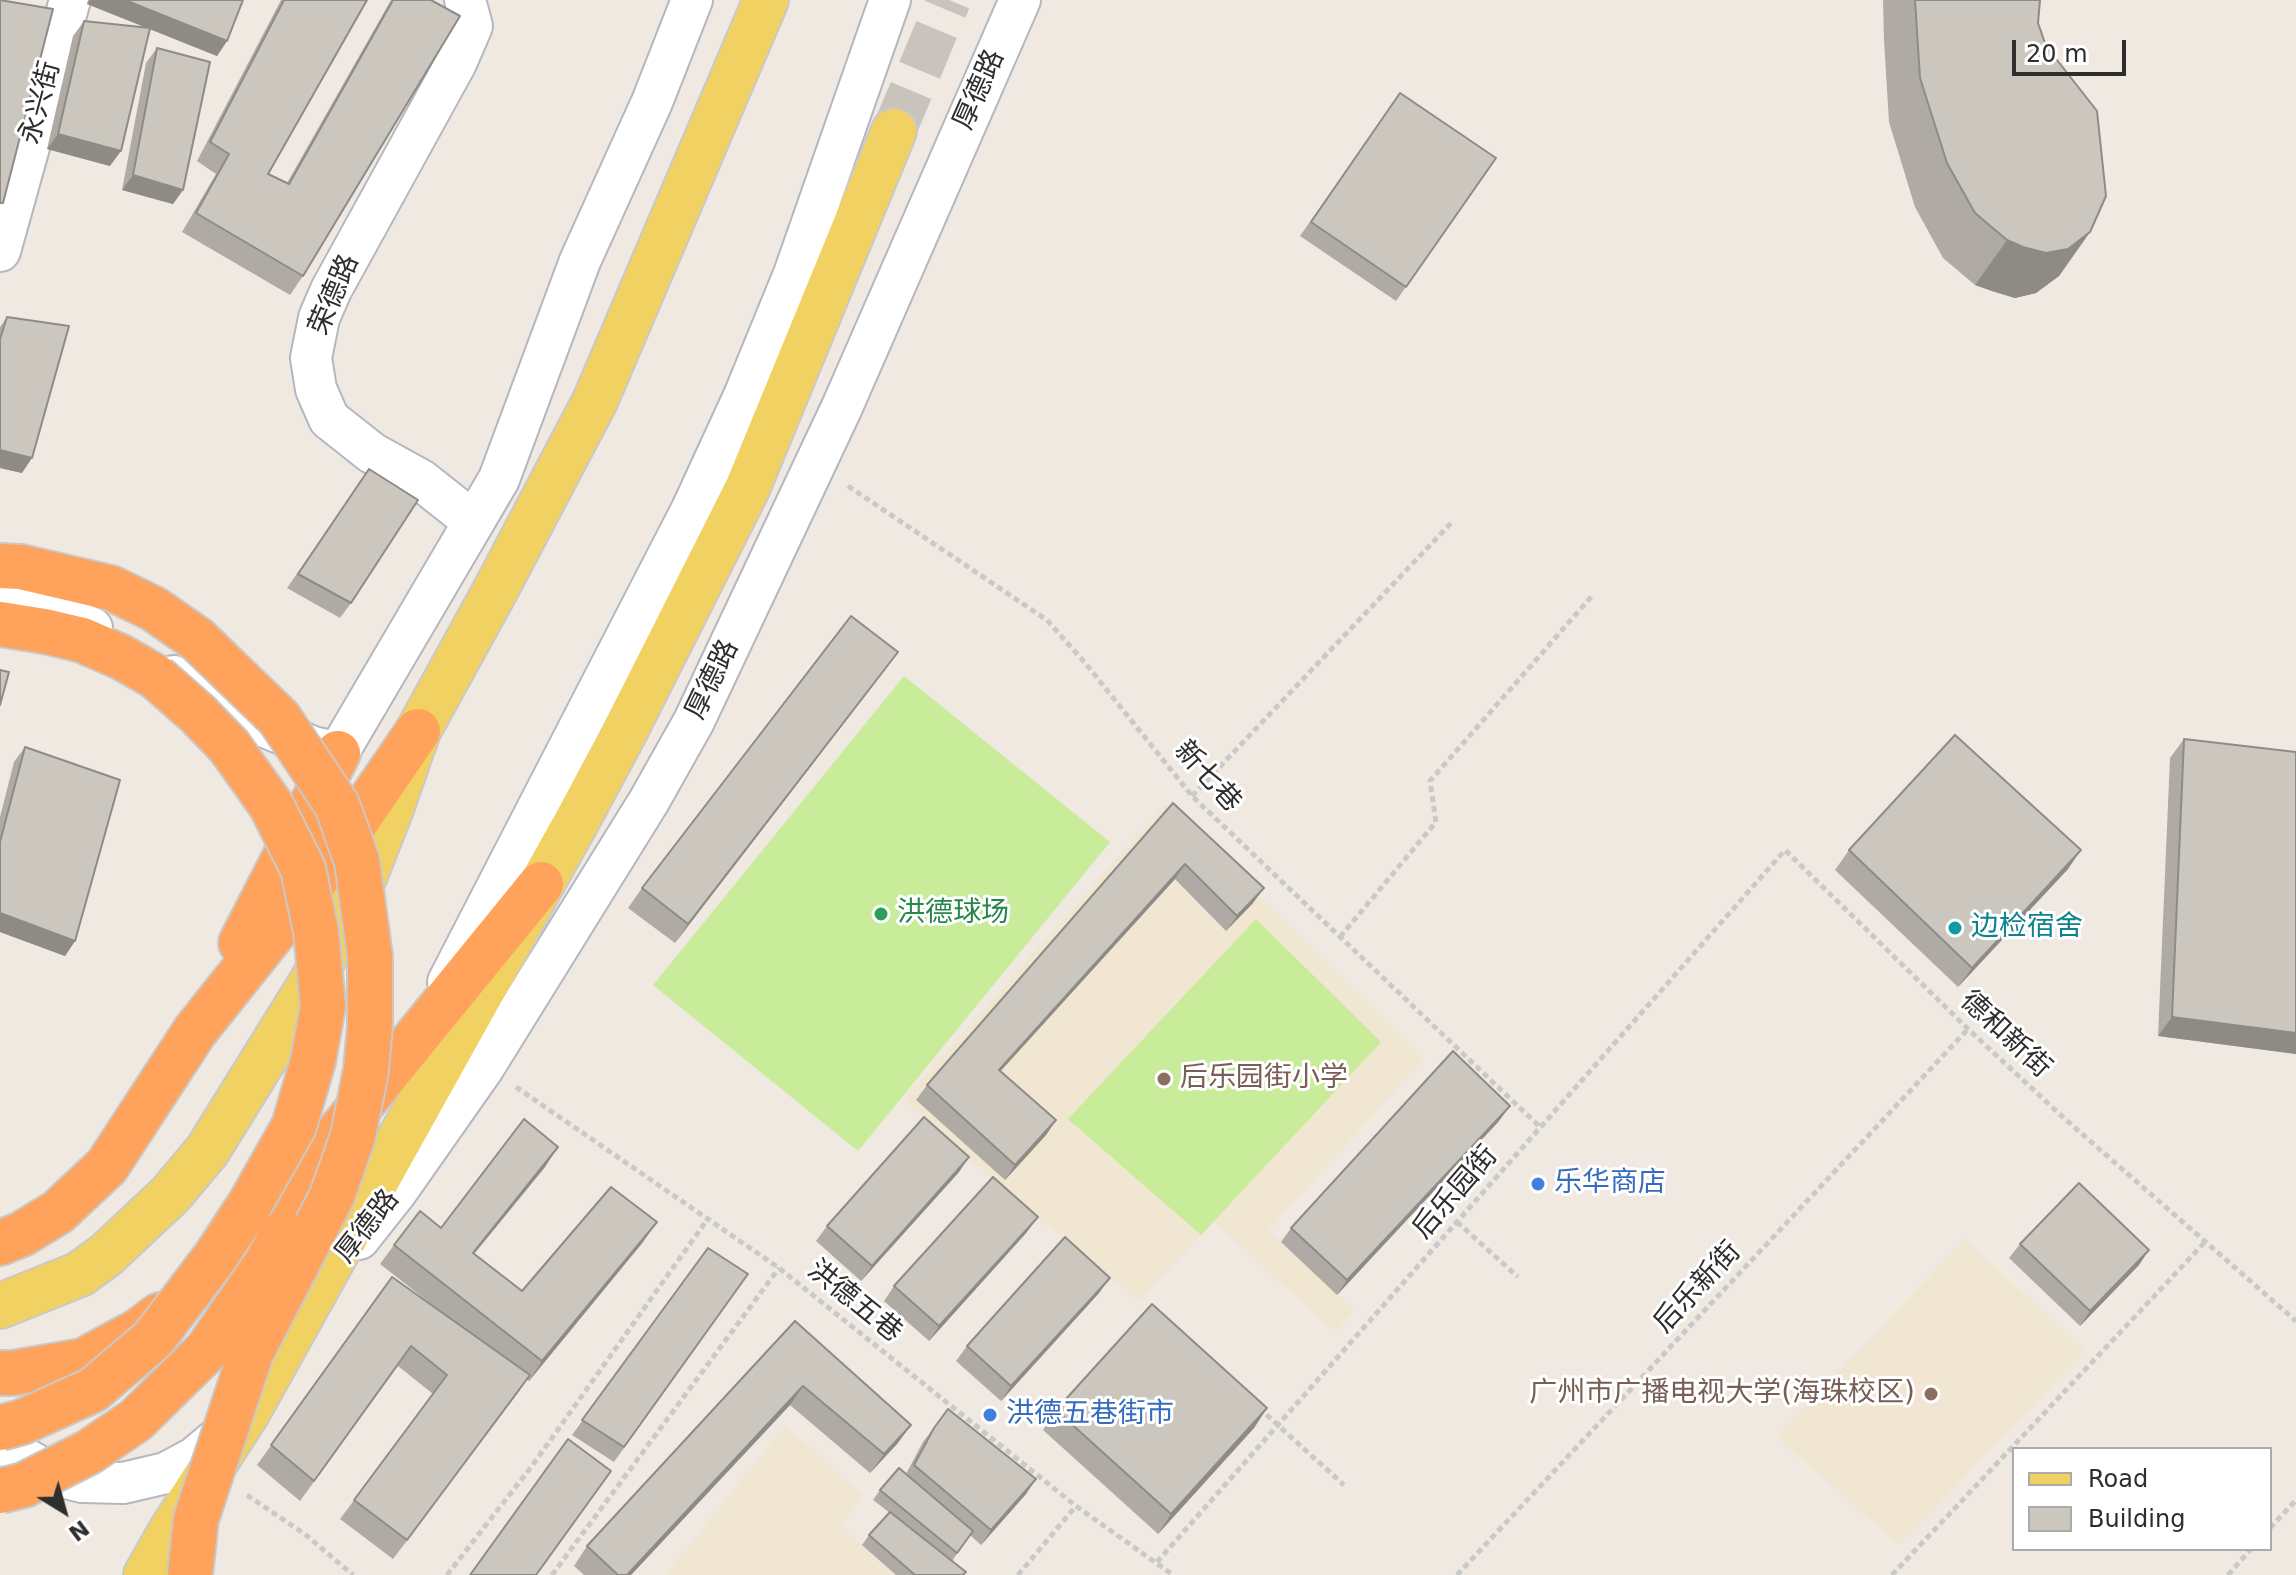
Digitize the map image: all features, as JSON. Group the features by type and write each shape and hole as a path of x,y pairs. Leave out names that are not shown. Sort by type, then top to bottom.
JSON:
{"highway":[{"path":"0,566 21,567 111,588 154,609 197,639 279,718 337,805 357,861 370,957 370,1025 366,1070 353,1136 332,1196 251,1353 196,1519 190,1575"},
{"path":"0,624 82,640 121,657 156,677 229,746 271,805 303,869 316,931 323,1006 313,1061 294,1126 250,1204 216,1256 153,1339 93,1390 22,1422 0,1428"},
{"path":"0,1243 22,1234 58,1212 107,1166 195,1031 321,873 418,731"},
{"path":"195,1031 338,753"},
{"path":"0,1373 83,1361 137,1332 212,1276 257,1231 541,884"},
{"path":"0,1491 24,1485 89,1452 136,1420 207,1350 266,1264 319,1167 370,1025"}],"main road":[{"path":"0,1306 80,1274 106,1255 170,1195 207,1151 313,980 365,875 418,731 595,401 766,0"},
{"path":"146,1575 247,1413 624,733 747,489 894,131"}],"street":[{"name":"永兴街","path":"0,251 70,0"},
{"name":"荣德路","path":"465,0 472,26 456,63 331,290 319,318 311,358 316,389 329,419 372,453 421,480 474,522"},
{"path":"0,600 46,609 127,642 183,683 239,716 313,747 338,753 499,479 580,261 652,102 692,0"},
{"path":"429,1022 498,882 692,509 738,411 794,274 890,0"},
{"name":"厚德路","path":"307,1304 397,1191 484,1067 649,801 694,721 842,407 1020,0"},
{"path":"0,1331 80,1274"},
{"path":"0,1439 16,1453 54,1475 82,1482 123,1483 166,1473 194,1458 247,1413"}],"path":[{"name":"新七巷","path":"844,483 1047,620 1192,796 1540,1127"},
{"path":"1192,796 1453,521"},
{"path":"1340,937 1436,822 1430,781 1592,596"},
{"name":"德和新街","path":"1785,850 2065,1119 2296,1321"},
{"name":"后乐园街","path":"1157,1562 1785,850"},
{"name":"后乐新街","path":"1457,1575 1968,1029"},
{"name":"洪德五巷","path":"511,1084 779,1268 1076,1506 1173,1575"},
{"path":"447,1575 532,1466 707,1220"},
{"path":"1457,1222 1518,1277"},
{"path":"2012,1447 2205,1242"},
{"path":"552,1575 779,1268"},
{"path":"1256,1405 1344,1485"},
{"path":"1892,1575 2012,1447"},
{"path":"245,1493 306,1535 353,1575"},
{"path":"2272,1526 2296,1500"},
{"path":"1018,1575 1076,1506"},
{"path":"2228,1575 2249,1551"}],"shaded area":[{"name":"后乐园街小学","path":"1165,804 1424,1059 1268,1230 1354,1311 1335,1332 1214,1222 1139,1301 958,1151 904,1099"},
{"name":"广州市广播电视大学(海珠校区)","path":"1965,1239 2085,1351 1899,1545 1777,1437"},
{"path":"785,1426 863,1495 840,1526 896,1575 666,1575"}],"green space":[{"name":"洪德球场","path":"904,676 1110,842 858,1151 653,985"},
{"path":"1256,919 1381,1042 1201,1235 1068,1119"}],"building":[{"path":"0,0 53,9 3,203 0,203"},
{"path":"125,0 243,0 227,41"},
{"path":"284,0 367,0 268,174 289,184 393,0 431,0 460,16 303,276 196,213 229,154 210,142"},
{"path":"1915,0 2040,0 2038,23 2046,46 2097,111 2106,196 2090,232 2068,249 2046,253 2023,247 2007,240 1975,213 1947,163 1920,78"},
{"path":"84,21 150,28 121,151 58,134"},
{"path":"157,48 210,62 183,190 133,175"},
{"path":"1400,93 1496,158 1406,287 1311,222"},
{"path":"7,317 69,326 32,458 0,450 0,339"},
{"path":"369,469 418,500 351,603 298,574"},
{"path":"851,616 898,652 688,924 642,888"},
{"path":"0,670 9,672 0,705"},
{"name":"边检宿舍","path":"1955,735 2081,850 1972,968 1849,850"},
{"path":"2184,739 2296,752 2296,1033 2172,1017"},
{"path":"25,747 120,780 75,941 0,913 0,842"},
{"path":"1173,803 1264,888 1237,916 1185,864 999,1070 1056,1120 1015,1165 927,1085"},
{"path":"1453,1051 1510,1106 1347,1280 1291,1228"},
{"path":"924,1117 969,1157 872,1266 827,1226"},
{"path":"524,1119 558,1147 473,1253 522,1291 611,1187 657,1222 542,1361 394,1245 420,1211 441,1228"},
{"path":"993,1177 1038,1217 939,1326 894,1286"},
{"path":"2079,1183 2149,1250 2090,1311 2020,1244"},
{"path":"1065,1237 1110,1278 1011,1386 967,1346"},
{"path":"708,1248 748,1274 624,1447 582,1420"},
{"path":"392,1277 530,1375 407,1540 354,1500 447,1375 411,1346 314,1481 271,1445"},
{"path":"1152,1304 1267,1408 1171,1514 1056,1410"},
{"path":"795,1321 911,1425 884,1454 803,1386 627,1575 618,1575 587,1546"},
{"path":"948,1409 1036,1479 991,1530 914,1465"},
{"path":"568,1439 611,1471 536,1575 470,1575"},
{"path":"899,1468 973,1531 957,1553 880,1490"},
{"path":"890,1512 966,1572 963,1575 915,1575 869,1535"}],"tunnel":[{"path":"894,131 949,0"}],"place":[{"name":"洪德球场","path":"881,914"},
{"name":"边检宿舍","path":"1955,928"},
{"name":"后乐园街小学","path":"1164,1079"},
{"name":"乐华商店","path":"1538,1184"},
{"name":"广州市广播电视大学(海珠校区)","path":"1931,1394"},
{"name":"洪德五巷街市","path":"990,1415"}]}
